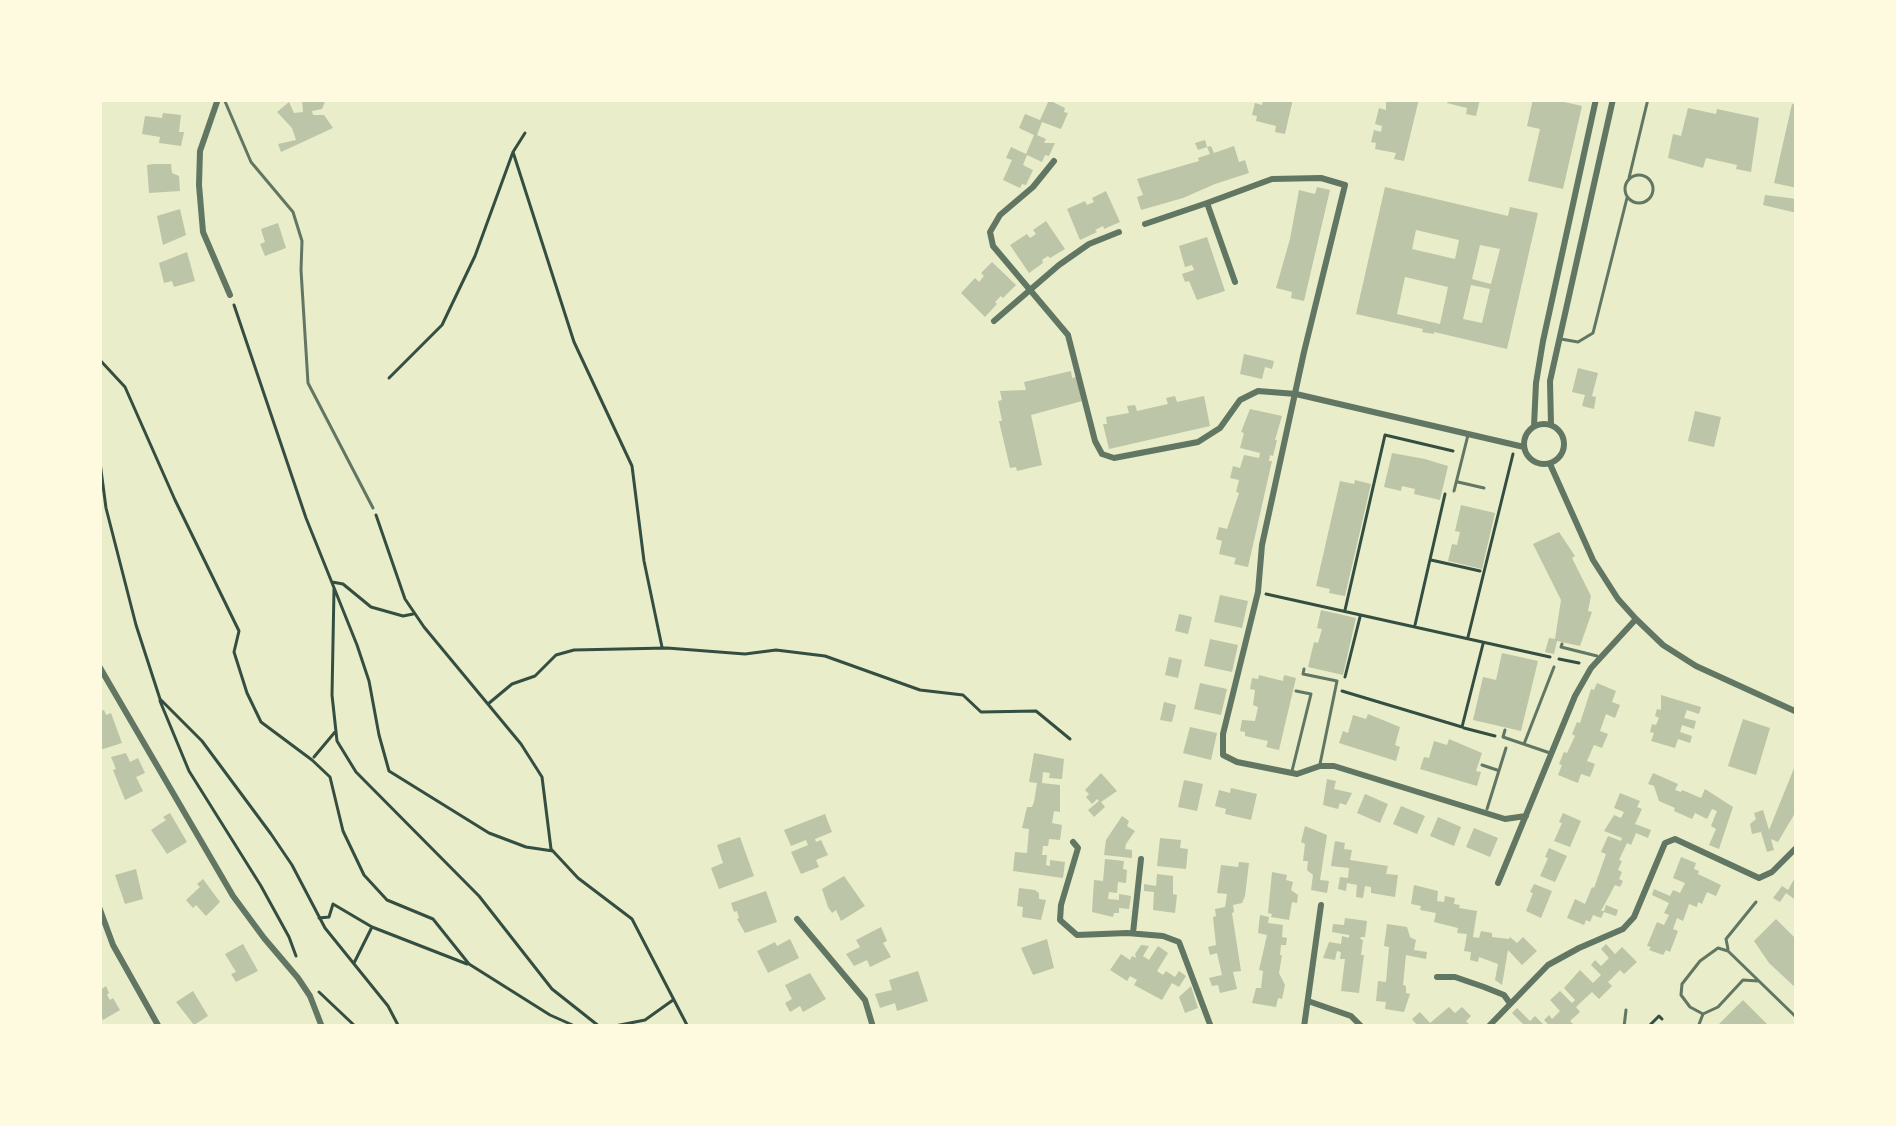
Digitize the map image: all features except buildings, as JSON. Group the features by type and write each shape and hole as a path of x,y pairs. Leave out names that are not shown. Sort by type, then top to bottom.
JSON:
{"street":[{"path":"221,99 200,151 199,185 202,232 230,295"},
{"path":"1519,446 1534,426 1543,341 1596,99"},
{"path":"1551,425 1550,381 1612,99"},
{"path":"1054,161 1033,188 1000,215 990,232 993,246 1068,335 1102,454 1114,458 1198,442 1220,428 1248,394 1258,391 1296,394 1519,446 1531,460 1550,464 1561,456 1564,442 1551,425 1534,426"},
{"path":"1144,224 1272,179 1321,178 1346,185 1262,545 1258,592 1222,734 1223,755 1297,774 1334,766 1505,819 1526,816"},
{"path":"1207,203 1235,282"},
{"path":"994,321 1089,244 1119,232"},
{"path":"1550,464 1593,560 1636,619 1663,645 1696,666 1797,712"},
{"path":"1498,883 1575,696 1593,666 1636,619"},
{"path":"99,666 233,896 310,996 322,1027"},
{"path":"1488,1027 1548,965 1623,929 1634,916 1665,843 1676,839 1759,878 1797,847"},
{"path":"1073,842 1078,848 1060,920 1077,935 1133,933 1179,942 1211,1027"},
{"path":"1133,933 1141,859"},
{"path":"1304,1027 1321,905"},
{"path":"99,907 112,945 159,1027"},
{"path":"797,919 865,1000 873,1027"},
{"path":"1437,977 1455,977 1484,987 1509,1002"},
{"path":"1308,1001 1351,1016 1362,1027"}],"lane":[{"path":"221,99 251,162 293,212 302,241 308,382 374,508"},
{"path":"1559,339 1578,342 1593,333 1648,99"},
{"path":"1627,198 1642,204 1653,190 1643,176 1629,178"},
{"path":"1454,491 1468,434"},
{"path":"1456,482 1484,488"},
{"path":"1562,644 1601,657"},
{"path":"1524,744 1553,668"},
{"path":"1304,669 1303,674 1336,681 1320,766"},
{"path":"1292,773 1311,694 1297,691"},
{"path":"1504,730 1503,737 1550,753"},
{"path":"1486,813 1506,748"},
{"path":"1482,765 1499,771"},
{"path":"1728,951 1726,939 1756,902"},
{"path":"1703,1014 1681,995 1682,984 1718,948 1728,951 1797,1018"},
{"path":"1698,1027 1703,1014 1718,1007 1743,980 1758,981"},
{"path":"1624,1027 1626,1010"}],"path":[{"path":"389,378 442,325 525,133"},
{"path":"513,152 574,342 632,466 644,561 663,648"},
{"path":"230,295 275,433 369,681 389,771 489,833 553,851"},
{"path":"99,359 125,387 239,631 234,652 261,722 330,777 343,831 364,875 387,900 433,919 469,964"},
{"path":"1344,611 1385,435 1455,452"},
{"path":"1468,638 1519,446"},
{"path":"99,455 106,508 136,625 189,771 290,937 297,953 295,974 356,1025"},
{"path":"374,508 405,599 542,777 553,851 578,878 632,920 688,1027"},
{"path":"1414,626 1441,509"},
{"path":"1430,559 1484,572"},
{"path":"333,585 343,584 371,607 403,616 414,613"},
{"path":"333,585 332,695 337,741 356,772 479,896 552,989 600,1027"},
{"path":"1258,592 1593,666"},
{"path":"1342,691 1360,614"},
{"path":"1462,728 1483,642"},
{"path":"488,704 512,684 535,676 556,656 574,650 663,648 745,654 776,650 825,656 920,690 963,695 981,712 1036,711 1070,740"},
{"path":"1335,688 1503,737"},
{"path":"160,699 202,741 271,835 320,918 399,1027"},
{"path":"312,760 336,731"},
{"path":"320,918 329,917 333,904 372,927 469,964 550,1015 578,1027"},
{"path":"354,962 372,927"},
{"path":"610,1027 645,1020 675,1000"},
{"path":"1648,1027 1659,1016 1662,1019"}]}
